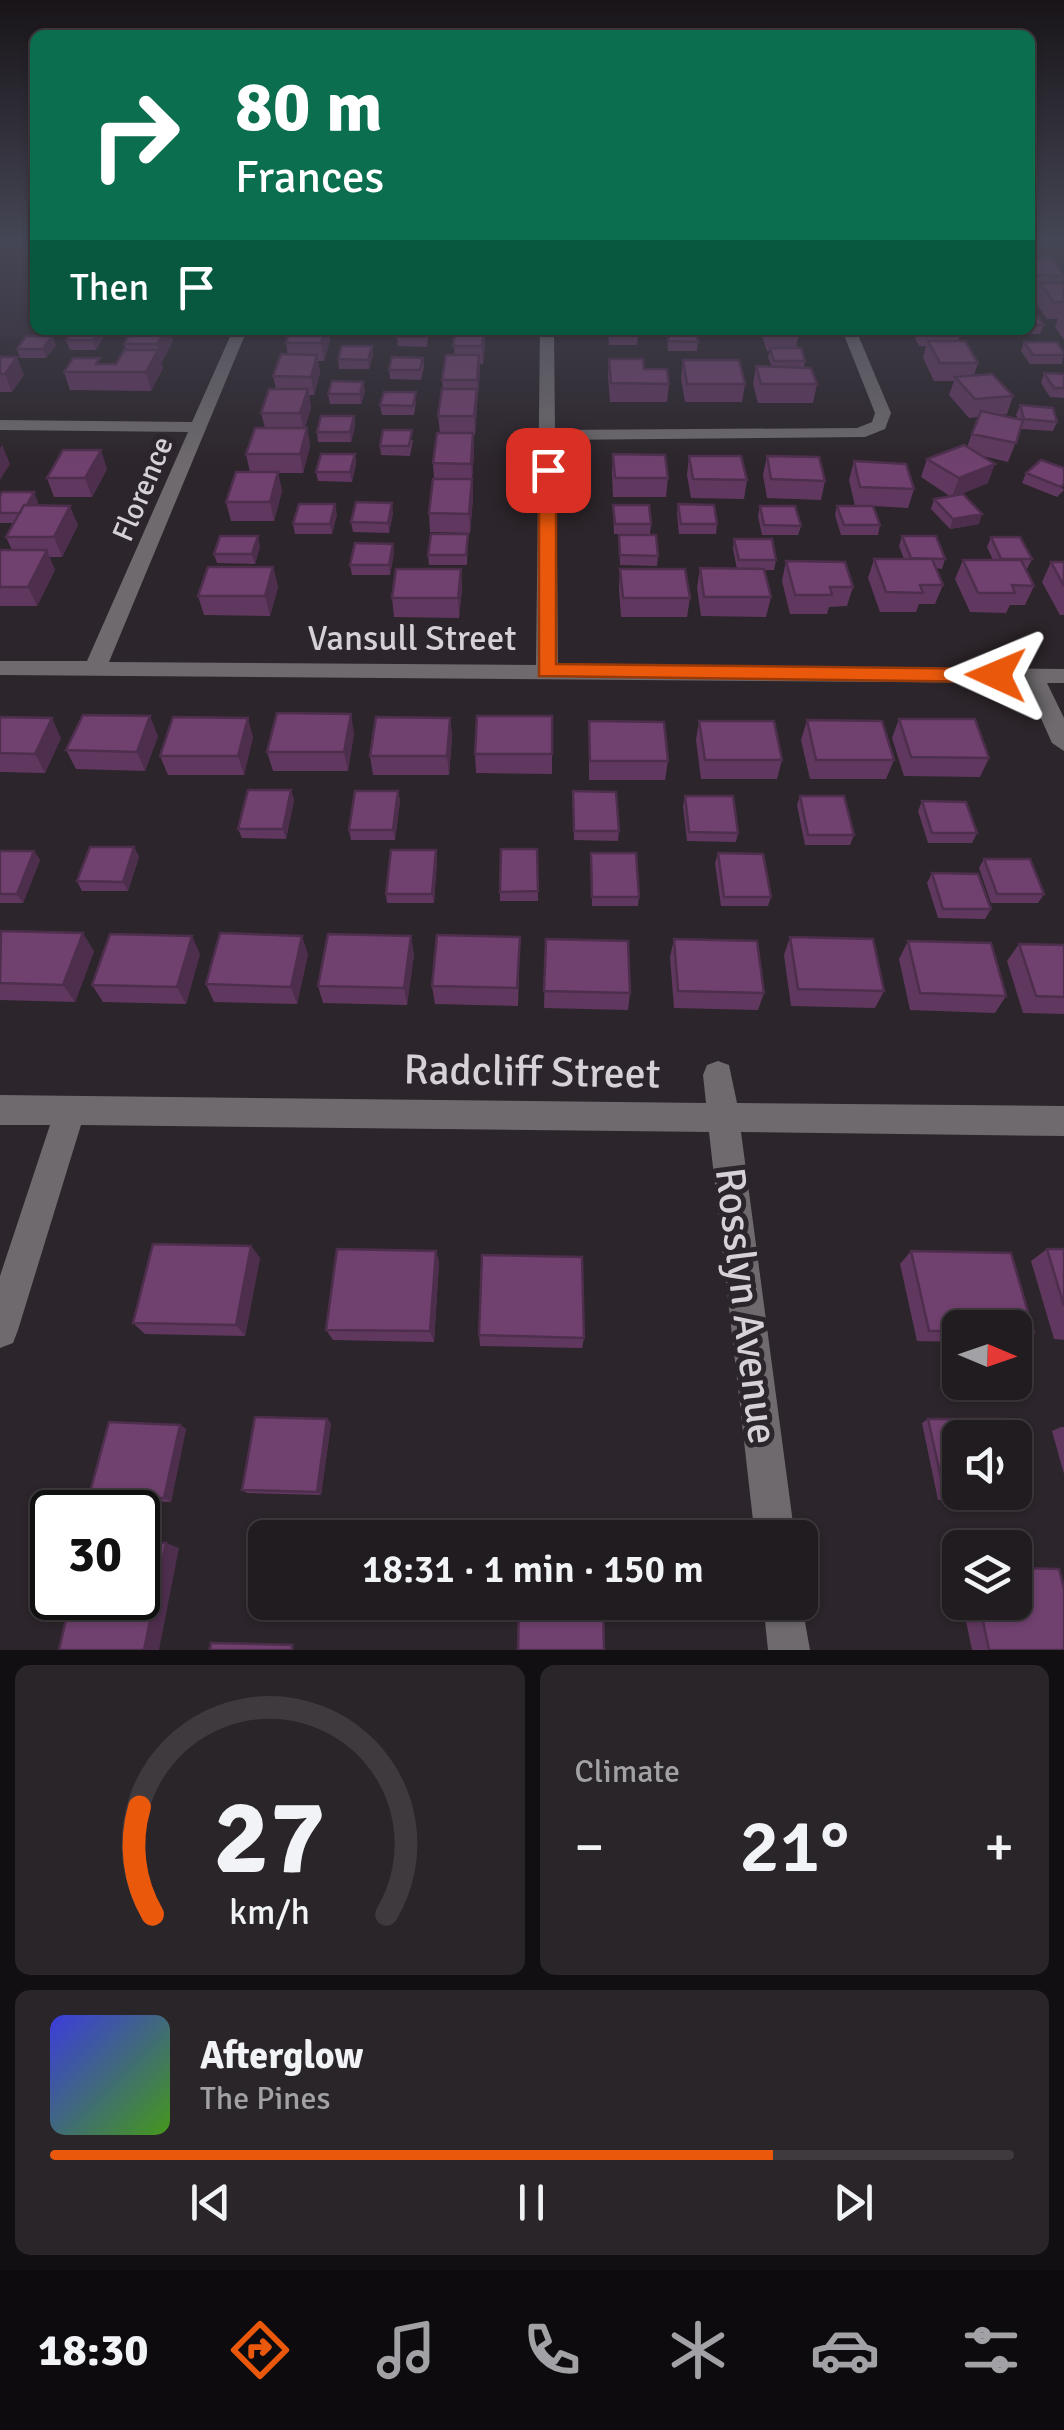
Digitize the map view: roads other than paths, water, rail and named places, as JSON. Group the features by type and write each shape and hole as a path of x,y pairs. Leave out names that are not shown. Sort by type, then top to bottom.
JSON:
{"street":[{"name":"Florence","path":"95,668 238,335"},
{"path":"546,671 548,335"},
{"path":"548,436 846,436 879,425 884,414 851,335"},
{"path":"0,425 199,428"},
{"name":"Vansull Street","path":"0,668 1064,676"},
{"path":"1033,676 1064,743"},
{"name":"Rosslyn Avenue","path":"718,1075 772,1520"},
{"name":"Radcliff Street","path":"0,1110 1064,1121"},
{"path":"0,1330 70,1110"},
{"path":"785,1620 788,1650"}]}
